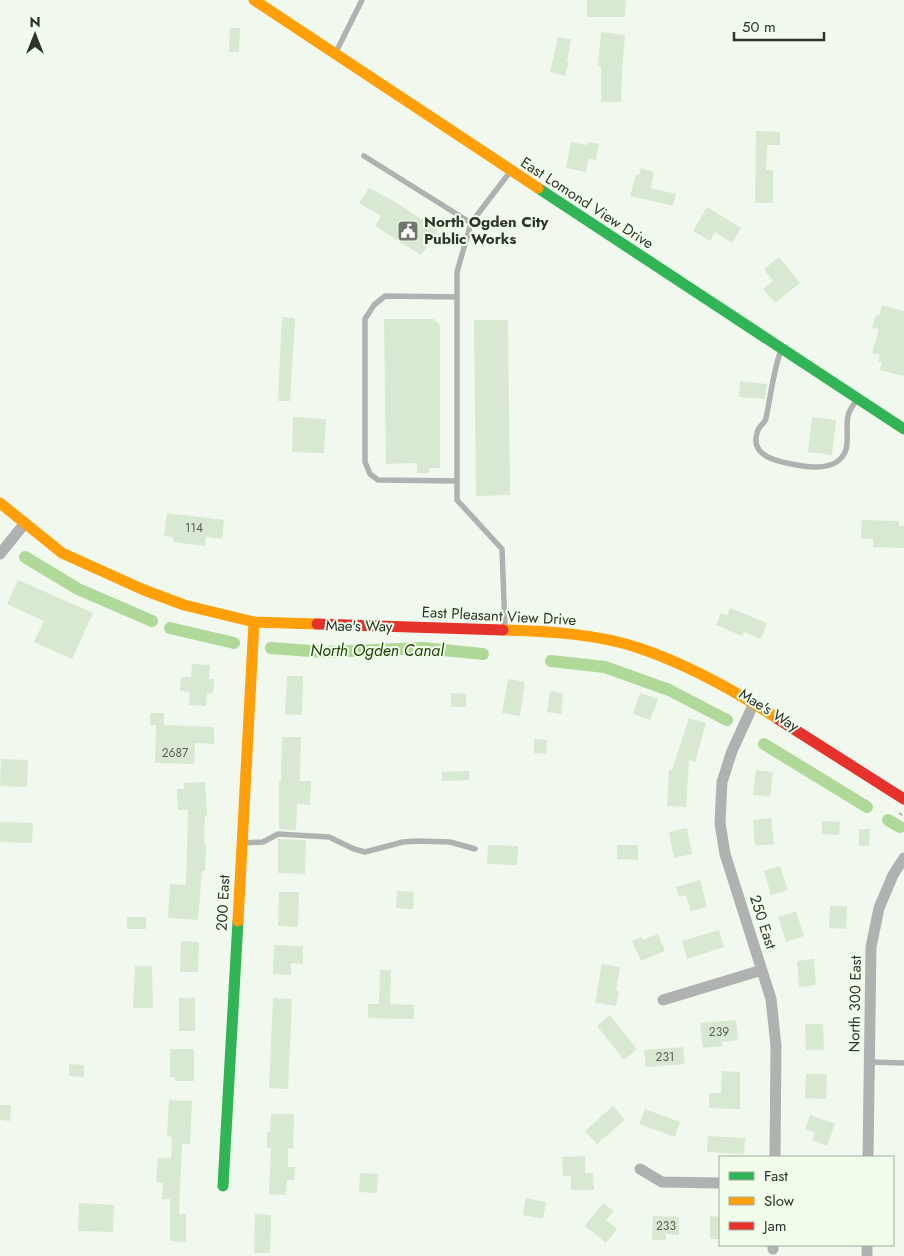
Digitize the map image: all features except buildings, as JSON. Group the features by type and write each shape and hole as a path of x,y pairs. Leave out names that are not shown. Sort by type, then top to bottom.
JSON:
{"street":[{"name":"East Lomond View Drive","path":"254,0 266,3 335,54 510,171 904,428"},
{"name":"East Pleasant View Drive","path":"0,503 62,552 144,590 184,605 254,622 505,629 575,635 638,648 698,672 754,703 904,799"},
{"path":"0,554 25,523"},
{"name":"200 East","path":"223,1186 254,622"},
{"name":"250 East","path":"754,703 732,751 722,782 720,823 725,854 771,999 776,1046 775,1156"},
{"name":"North 300 East","path":"868,1156 871,947 878,908 893,875 904,858"},
{"path":"663,1000 762,970"},
{"path":"640,1169 662,1182 719,1183"}],"lane":[{"path":"335,54 362,0"},
{"path":"364,156 471,223"},
{"path":"505,629 502,549 457,500 457,272 471,223 510,171"},
{"path":"457,297 385,296 374,305 365,319 365,462 367,469 378,480 457,481"},
{"path":"781,348 773,378 766,420 757,430 755,441 759,450 764,454 790,464 811,467 827,466 837,462 846,452 848,415 858,398"},
{"path":"242,843 263,842 278,834 329,837 365,852 409,841 450,842 475,849"},
{"path":"869,1062 904,1063"}],"path":[{"path":"897,812 904,816"}],"waterway":[{"name":"North Ogden Canal","path":"25,557 78,589 152,621"},
{"name":"North Ogden Canal","path":"170,628 234,643"},
{"name":"North Ogden Canal","path":"271,648 324,652 423,648 483,654"},
{"name":"North Ogden Canal","path":"551,661 605,667 669,690 727,720"},
{"name":"North Ogden Canal","path":"764,744 867,807"},
{"name":"North Ogden Canal","path":"888,820 900,827"}],"traffic: fast":[{"path":"538,188 904,429"},
{"path":"223,1186 238,921"}],"traffic: slow":[{"path":"254,0 538,188"},
{"path":"0,503 62,553 144,590 184,605 254,622 317,624"},
{"path":"238,921 254,622"},
{"path":"503,630 555,632 590,636 639,648 676,662 711,679 778,719"}],"traffic: jam":[{"path":"317,624 503,630"},
{"path":"778,719 904,799"}],"place":[{"name":"North Ogden City Public Works","path":"408,231"}]}
